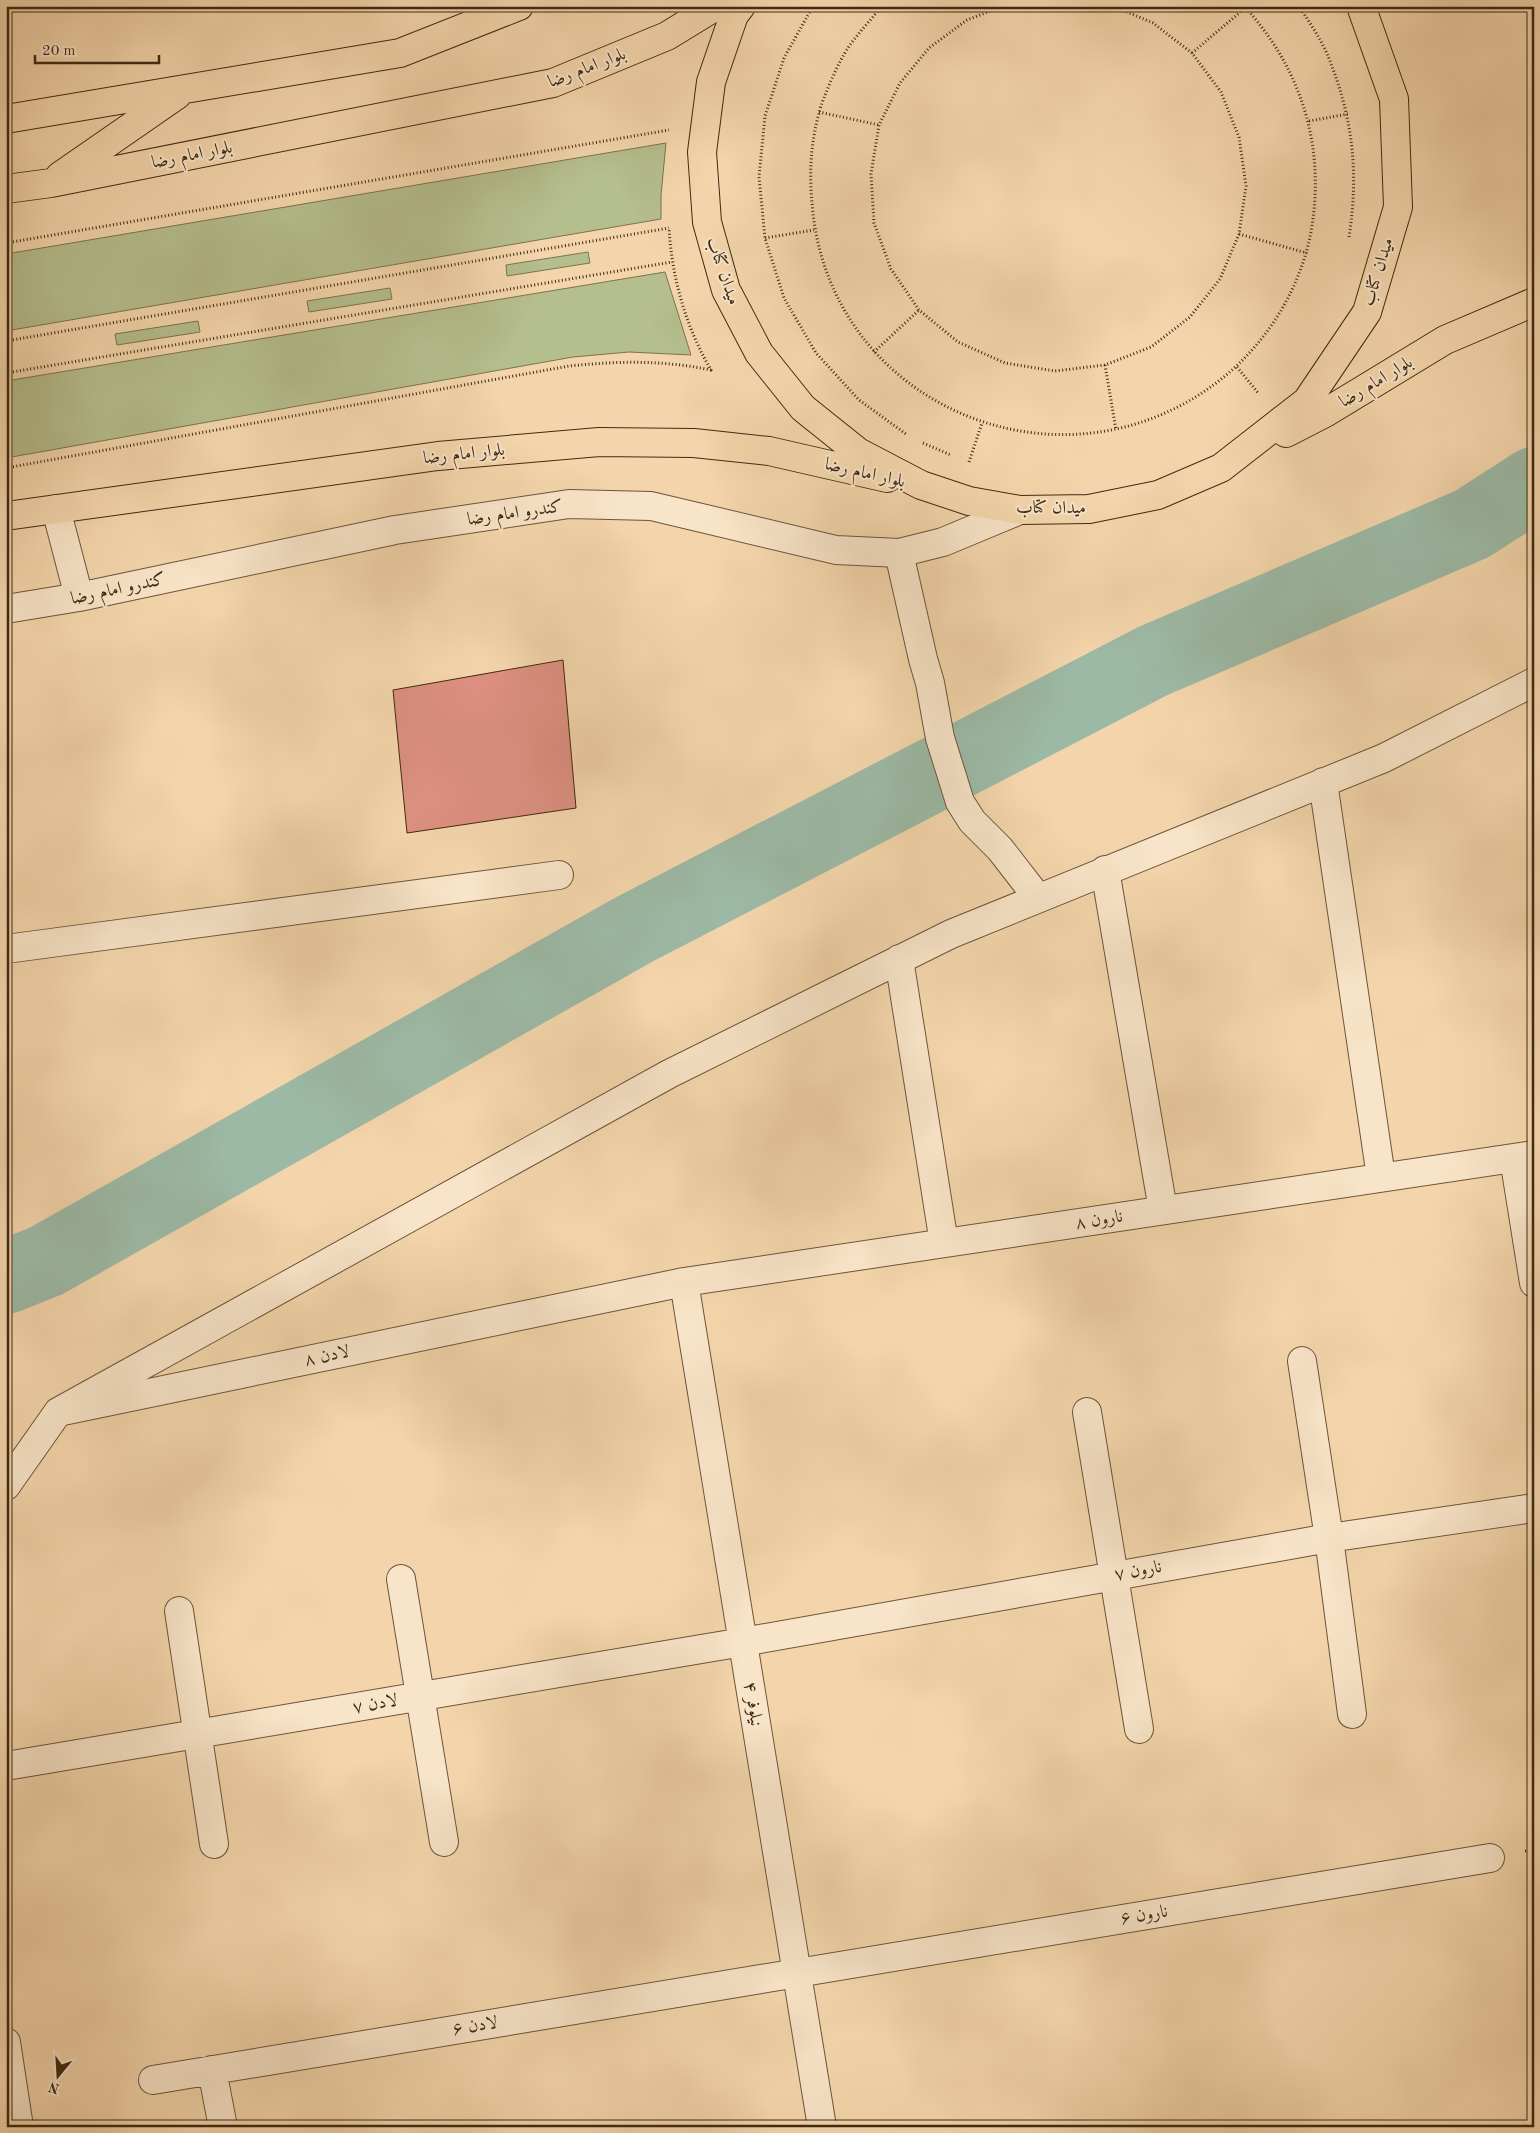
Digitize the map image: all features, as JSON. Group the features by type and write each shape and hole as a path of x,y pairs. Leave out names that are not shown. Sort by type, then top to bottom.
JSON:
{"main road":[{"path":"6,119 400,54 519,6"},
{"name":"بلوار امام رضا","path":"6,190 50,183 553,83 666,36 716,6"},
{"name":"میدان کتاب","path":"740,6 734,16 711,82 702,152 707,222 726,290 758,353 803,408 858,452 920,486 970,501 1020,510 1098,507 1158,495 1221,468 1307,401 1367,312 1398,207 1394,99 1361,6"},
{"path":"50,183 182,91"},
{"name":"بلوار امام رضا","path":"1221,468 1325,412 1445,340 1534,302"},
{"name":"بلوار امام رضا","path":"6,516 438,456 599,442 694,443 769,451 920,486"}],"street":[{"name":"کندرو امام رضا","path":"6,609 80,597 395,530 569,504 651,506 836,550 899,553 942,542 1020,510"},
{"path":"56,508 80,597"},
{"path":"899,553 930,683 940,738 960,802 972,821 1000,849 1038,898"},
{"path":"6,1486 58,1412 669,1074 951,934 1384,758 1534,682"},
{"path":"1323,782 1381,1178"},
{"path":"1105,870 1163,1210"},
{"path":"6,949 559,876"},
{"path":"899,959 944,1243"},
{"path":"1524,1156 1534,1283"},
{"name":"نارون ۸","path":"684,1282 1524,1156"},
{"name":"لادن ۸","path":"58,1412 684,1282"},
{"name":"نیلوفر ۴","path":"684,1282 822,2127"},
{"path":"1302,1361 1329,1538 1352,1714"},
{"path":"1087,1412 1139,1729"},
{"name":"نارون ۷","path":"743,1642 1329,1538 1534,1508"},
{"path":"401,1579 444,1842"},
{"path":"179,1611 214,1844"},
{"name":"لادن ۷","path":"6,1766 743,1642"},
{"name":"نارون ۶","path":"797,1973 1490,1858"},
{"name":"لادن ۶","path":"153,2080 797,1973"},
{"path":"6,2042 14,2113"},
{"path":"212,2070 224,2127"}],"path":[{"path":"814,6 784,58 765,116 759,176 765,238 784,298 816,353 858,400 910,437"},
{"path":"882,6 846,50 819,112 809,171 814,230 826,274 847,315 874,352 906,381 943,405 982,422 1027,433 1072,436 1116,430 1160,416 1184,404 1201,395 1237,367 1272,325 1290,294 1306,253 1315,209 1316,164 1308,120 1294,80 1273,41 1245,7 1192,53"},
{"path":"1003,6 967,20 929,48 900,83 879,126 871,174 874,223 891,269 919,310 958,342 1005,363 1055,371 1105,365 1151,347 1190,317 1220,279 1239,234 1246,186 1239,137 1221,92 1192,53 1153,23 1113,6"},
{"path":"1299,6 1328,54 1348,114 1355,175 1350,236 1347,245"},
{"path":"819,112 879,126"},
{"path":"1308,120 1348,114"},
{"path":"6,243 677,128"},
{"path":"6,468 570,366 651,361 682,364 711,370 696,346 682,306 672,262 669,222"},
{"path":"6,341 669,228"},
{"path":"765,238 814,230"},
{"path":"1239,234 1306,253"},
{"path":"6,373 672,262"},
{"path":"874,352 919,310"},
{"path":"1105,365 1116,430"},
{"path":"1237,367 1261,396"},
{"path":"1253,401 1261,396 1266,389"},
{"path":"969,462 982,422"},
{"path":"919,441 952,455"},
{"path":"961,459 978,464"}],"green space":[{"path":"666,143 661,195 661,219 6,331 6,254"},
{"path":"588,252 590,263 507,276 506,265"},
{"path":"665,272 691,355 629,352 573,357 6,458 6,381"},
{"path":"390,288 392,299 309,312 307,301"},
{"path":"198,321 200,332 117,345 115,334"}],"building":[{"path":"563,660 576,808 407,833 393,690"}],"waterway":[{"path":"6,1277 46,1261 635,929 1153,661 1472,524 1534,484"}]}
